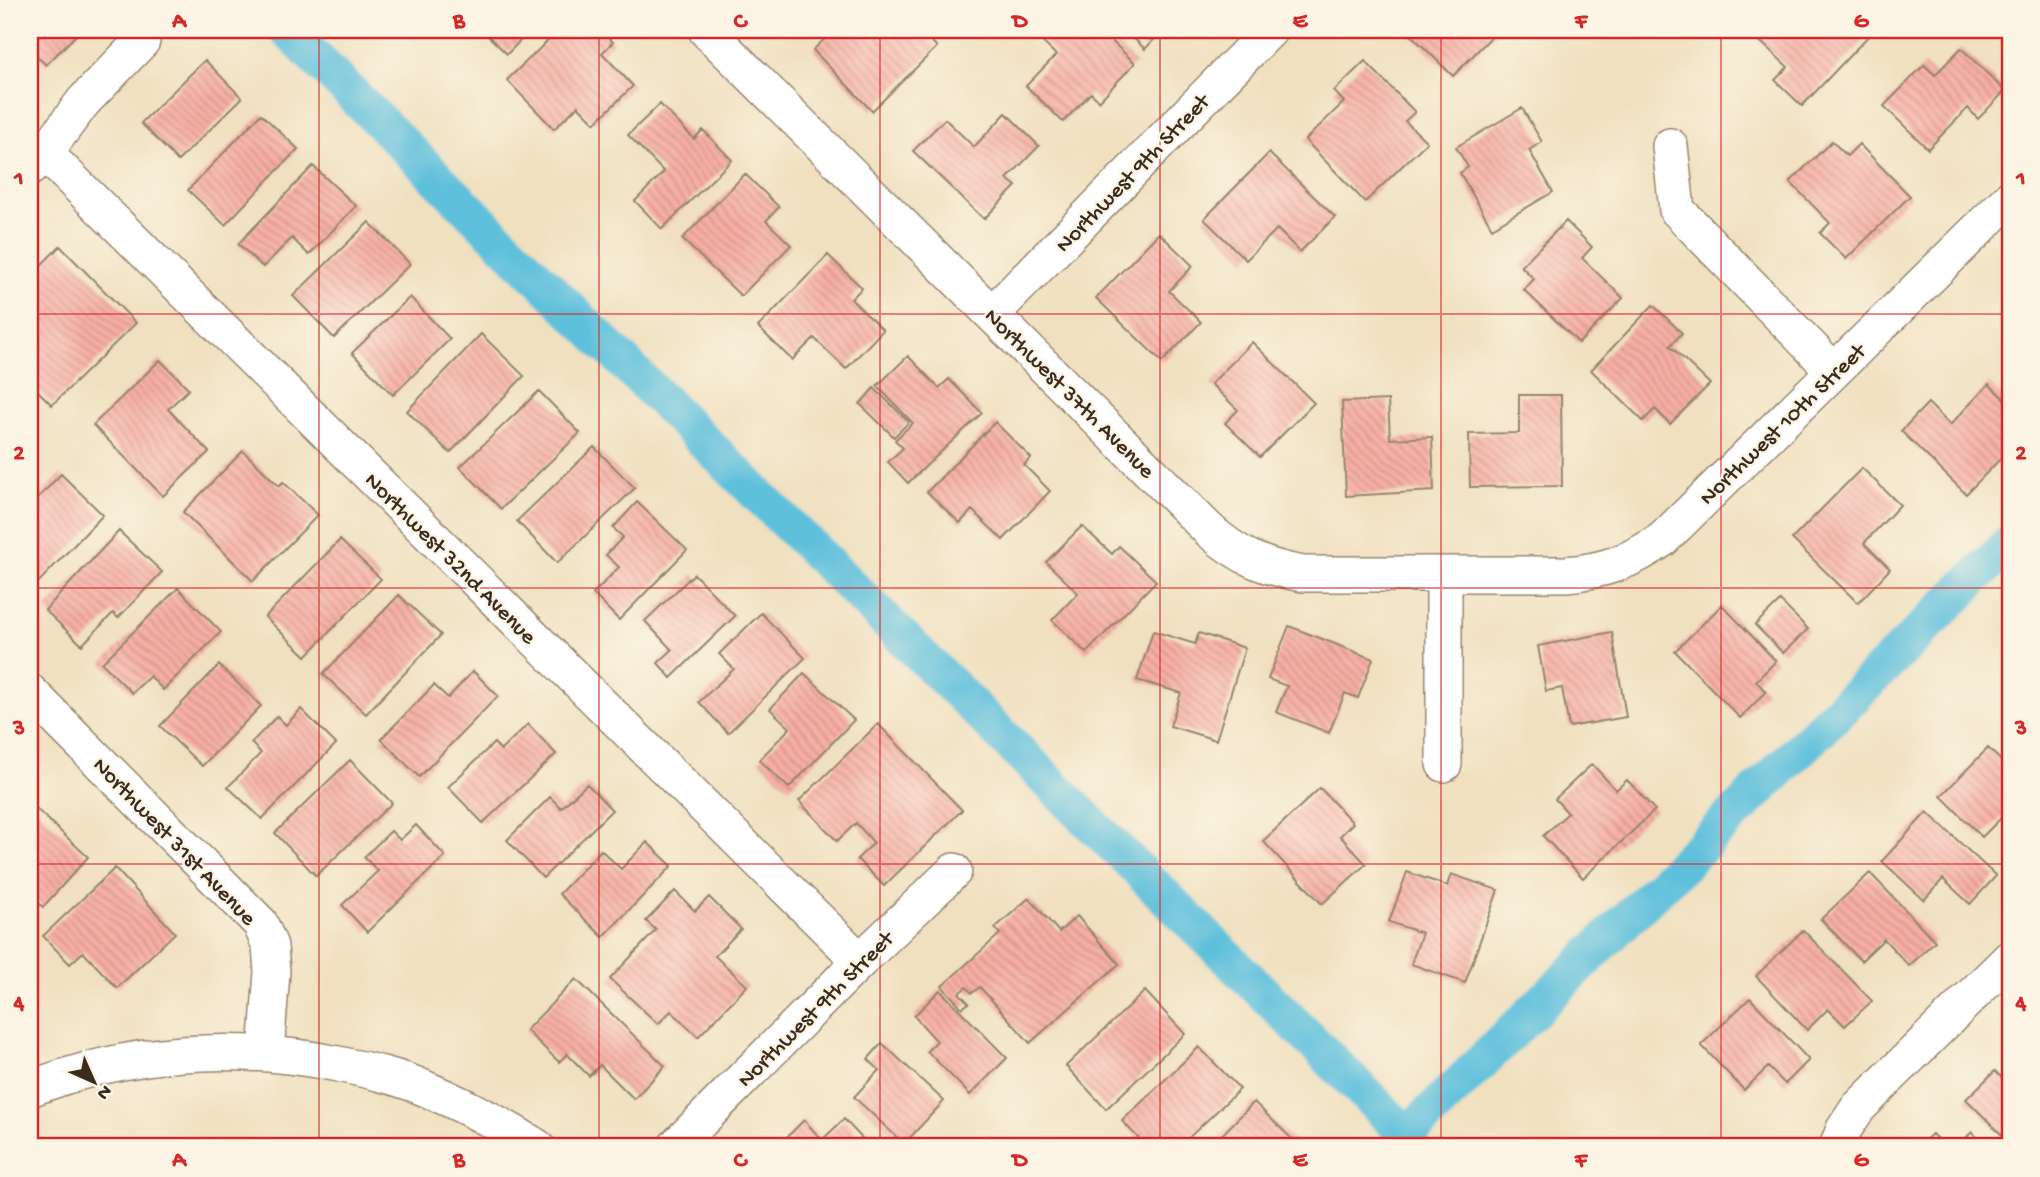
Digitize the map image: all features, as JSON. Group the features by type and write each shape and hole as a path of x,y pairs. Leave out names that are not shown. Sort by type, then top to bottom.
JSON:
{"street":[{"name":"Northwest 9th Street","path":"992,314 1270,30"},
{"name":"Northwest 37th Avenue","path":"710,31 1210,531 1241,554 1277,569 1303,574 1516,574"},
{"path":"37,161 83,102 142,41"},
{"path":"1670,146 1677,210 1835,371"},
{"name":"Northwest 32nd Avenue","path":"37,161 860,961"},
{"name":"Northwest 10th Street","path":"1516,574 1592,572 1618,565 1663,539 2010,198"},
{"path":"1444,575 1444,764"},
{"name":"Northwest 31st Avenue","path":"30,692 260,923 270,946 272,972 266,1053"},
{"name":"Northwest 9th Street","path":"675,1147 954,870"},
{"path":"1837,1147 1844,1129 1858,1108 2010,958"},
{"path":"30,1089 58,1078 117,1062 167,1054 266,1053 300,1056 374,1071 423,1087 491,1118 537,1147"}],"building":[{"path":"30,30 81,30 46,65 30,50"},
{"path":"482,30 531,30 507,54"},
{"path":"559,30 601,30 613,42 602,53 633,86 595,123 578,106 554,129 507,80"},
{"path":"834,30 921,30 937,47 872,111 813,50"},
{"path":"1030,30 1100,30 1135,63 1099,101 1091,93 1063,122 1026,86 1056,55"},
{"path":"1125,30 1163,30 1145,49"},
{"path":"1406,30 1498,30 1453,76"},
{"path":"1748,30 1874,30 1802,106 1775,80 1788,67"},
{"path":"1996,30 2010,30 2010,44"},
{"path":"1961,48 2005,91 1978,119 1968,108 1928,149 1884,106 1924,65 1935,75"},
{"path":"205,60 242,98 178,161 141,123"},
{"path":"1365,61 1415,112 1405,121 1427,142 1365,202 1305,140 1344,102 1334,91"},
{"path":"660,104 694,139 703,130 732,160 662,229 635,201 664,172 628,135"},
{"path":"1522,108 1542,142 1529,150 1553,192 1492,228 1460,173 1468,167 1456,147"},
{"path":"1006,113 1039,146 1007,179 1016,186 984,219 913,151 945,119 974,147"},
{"path":"261,114 298,149 225,225 188,190"},
{"path":"1832,141 1847,156 1859,144 1910,196 1846,259 1820,233 1830,223 1790,182"},
{"path":"1269,153 1335,217 1300,252 1277,229 1246,260 1204,219"},
{"path":"313,166 356,206 309,255 292,238 263,267 238,244"},
{"path":"745,174 779,207 766,221 791,245 741,296 682,239"},
{"path":"1566,221 1592,247 1582,258 1623,298 1579,343 1524,290 1534,279 1521,266"},
{"path":"369,222 410,264 334,338 293,296"},
{"path":"1159,233 1193,266 1169,291 1201,322 1162,362 1096,298"},
{"path":"60,246 136,323 52,405 30,383 30,276"},
{"path":"828,255 862,288 851,299 883,330 846,369 814,338 792,360 758,327"},
{"path":"410,297 450,339 393,395 352,353"},
{"path":"1653,305 1682,333 1670,346 1710,384 1670,424 1655,409 1643,421 1591,370"},
{"path":"481,334 524,376 450,453 407,411"},
{"path":"1252,342 1314,403 1260,457 1225,423 1238,410 1211,384"},
{"path":"908,356 939,388 949,379 982,413 908,483 888,462 903,448 895,440 913,423 877,386"},
{"path":"160,360 189,389 168,409 209,452 163,496 93,425"},
{"path":"1989,384 2010,405 2010,449 1966,494 1901,431 1928,403 1950,425"},
{"path":"874,388 909,422 894,437 860,404"},
{"path":"539,391 580,433 501,509 460,467"},
{"path":"1519,395 1561,395 1562,486 1470,487 1469,434 1519,433"},
{"path":"1388,400 1390,439 1432,437 1434,491 1346,496 1342,402"},
{"path":"995,422 1031,458 1024,465 1050,491 1003,540 972,510 960,523 927,492"},
{"path":"594,447 635,488 557,563 517,521"},
{"path":"243,451 279,486 283,482 318,515 253,581 183,512"},
{"path":"1862,468 1900,505 1864,543 1890,569 1858,603 1792,539"},
{"path":"61,474 103,515 30,591 30,506"},
{"path":"637,502 687,550 619,620 593,594 619,567 606,555 623,537 613,528"},
{"path":"1082,526 1112,554 1119,546 1156,581 1086,653 1052,620 1078,593 1046,562"},
{"path":"119,531 162,572 118,618 113,613 82,645 45,610"},
{"path":"340,540 381,579 306,656 265,617"},
{"path":"694,574 735,616 671,678 658,663 672,650 645,621"},
{"path":"178,588 221,632 163,690 150,676 132,693 102,663"},
{"path":"399,595 441,635 366,714 323,674"},
{"path":"1780,601 1808,629 1783,653 1755,625"},
{"path":"1722,605 1776,661 1756,681 1766,692 1740,718 1675,651"},
{"path":"761,613 805,658 728,733 699,702 734,669 719,654"},
{"path":"1289,626 1373,659 1358,698 1345,693 1329,733 1276,712 1287,686 1268,679"},
{"path":"1153,631 1195,644 1199,633 1245,648 1216,740 1170,726 1181,693 1137,680"},
{"path":"1612,632 1626,717 1569,727 1562,688 1546,691 1538,646"},
{"path":"219,665 261,706 202,766 160,726"},
{"path":"473,671 498,696 419,777 381,739 434,685 448,698"},
{"path":"804,673 854,720 789,788 759,760 790,728 770,709"},
{"path":"301,709 336,744 262,819 228,787 261,753 251,743 277,716 286,725"},
{"path":"528,724 556,754 483,823 448,787 494,743 501,750"},
{"path":"878,724 962,810 884,886 857,859 874,843 856,823 837,841 799,801"},
{"path":"1988,748 2010,769 2010,822 2004,815 1982,837 1941,796"},
{"path":"350,760 392,803 316,876 275,833"},
{"path":"1592,764 1616,790 1627,780 1655,810 1583,878 1543,836 1568,813 1555,799"},
{"path":"587,784 612,810 543,878 507,840 550,797 561,808"},
{"path":"1320,788 1353,823 1340,836 1366,864 1322,904 1263,841"},
{"path":"30,803 88,857 43,907 30,895"},
{"path":"1927,812 1996,876 1970,904 1943,879 1924,900 1882,861"},
{"path":"416,825 445,856 367,932 342,905 378,871 364,857 391,831 400,840"},
{"path":"647,842 672,866 603,937 559,894 601,850 621,869"},
{"path":"115,868 175,933 117,988 83,952 70,964 43,936"},
{"path":"1407,872 1447,886 1451,874 1498,890 1465,983 1411,964 1422,933 1389,922"},
{"path":"1870,873 1935,941 1909,966 1884,939 1861,961 1821,919"},
{"path":"675,891 695,911 709,897 741,929 715,956 747,986 698,1037 671,1011 658,1024 610,979 656,930 646,921"},
{"path":"1029,898 1059,932 1077,916 1119,964 1030,1043 980,987 972,993 966,987 959,993 969,1003 962,1008 942,986 1000,934 995,928"},
{"path":"1803,930 1872,1001 1845,1026 1828,1009 1807,1030 1756,976"},
{"path":"576,979 665,1066 634,1099 600,1065 589,1076 567,1054 559,1062 526,1030"},
{"path":"940,990 1007,1058 970,1095 927,1051 937,1041 914,1016"},
{"path":"1145,991 1185,1034 1106,1109 1066,1066"},
{"path":"1750,998 1809,1060 1785,1084 1768,1067 1744,1090 1701,1045"},
{"path":"882,1043 944,1101 904,1144 854,1097 879,1070 868,1059"},
{"path":"1199,1047 1240,1089 1179,1147 1147,1147 1122,1121"},
{"path":"1995,1071 2010,1086 2010,1143 1966,1099"},
{"path":"1254,1102 1295,1142 1290,1147 1210,1147"},
{"path":"844,1119 870,1147 793,1147 785,1139 804,1120 822,1140"},
{"path":"1972,1132 1986,1147 1956,1147"},
{"path":"1932,1134 1945,1147 1918,1147"},
{"path":"991,1136 1002,1147 978,1147"}],"waterway":[{"path":"287,30 1407,1135 2010,543"}]}
